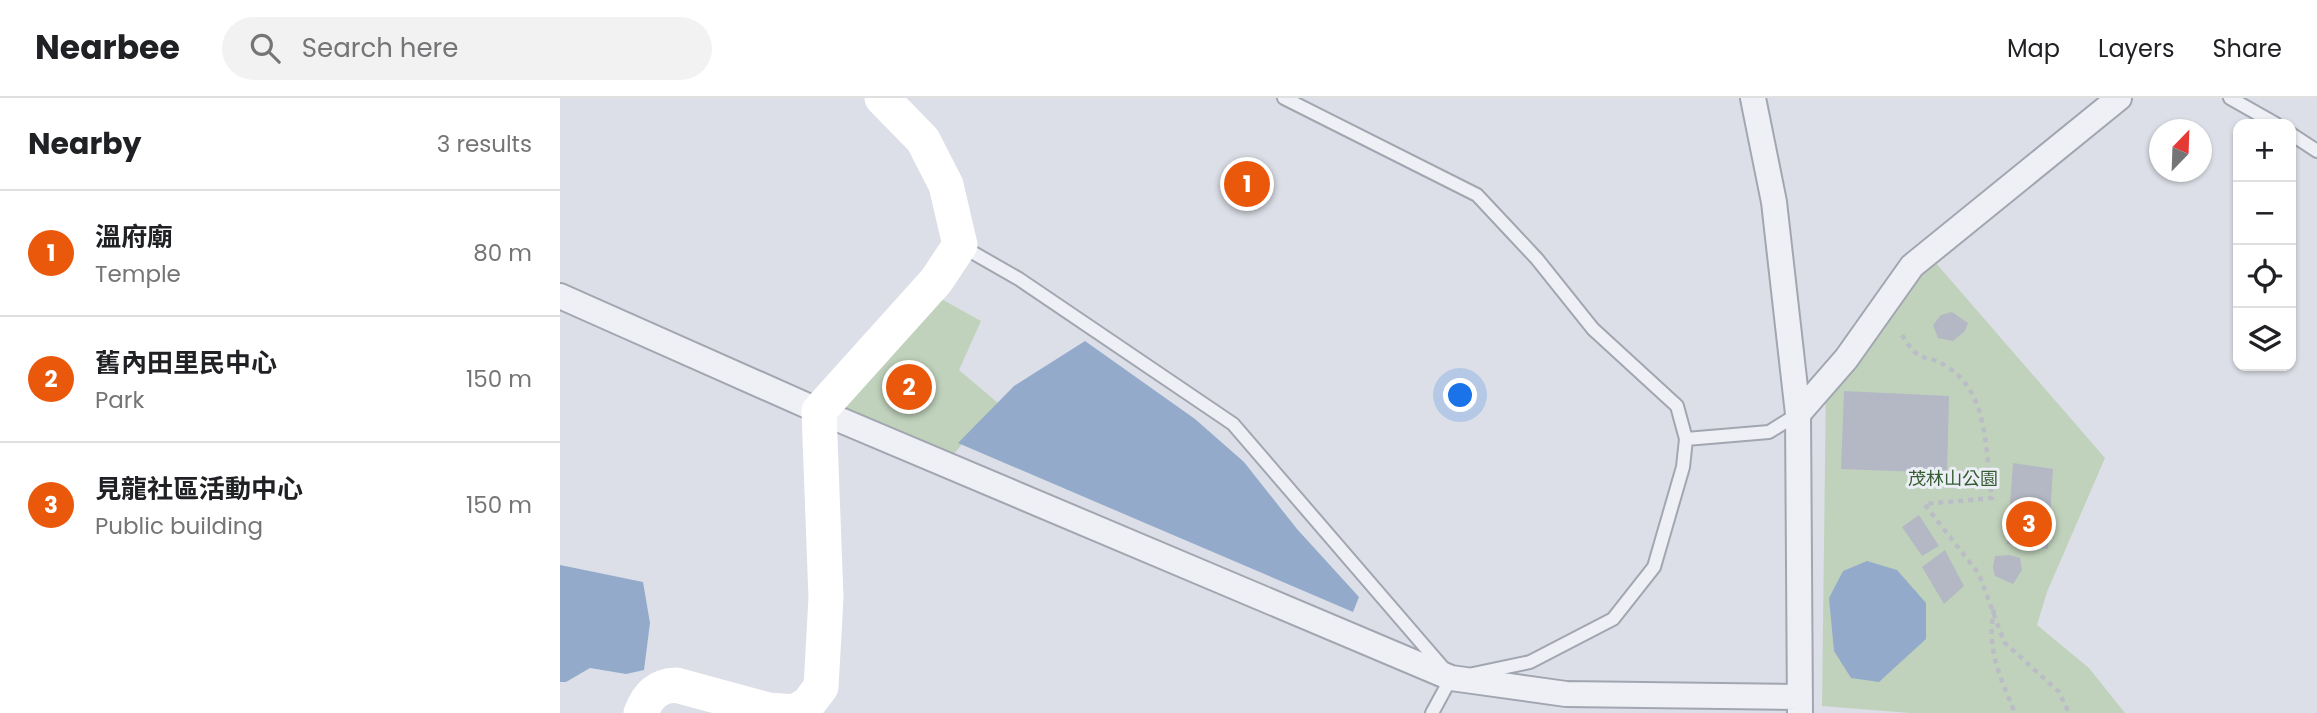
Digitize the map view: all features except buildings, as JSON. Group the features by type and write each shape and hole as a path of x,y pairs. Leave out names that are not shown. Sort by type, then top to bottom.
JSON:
{"street":[{"path":"641,713 647,700 661,686 676,685 768,712 795,712 808,704 821,687 826,597 819,411 936,281 960,245 946,185 923,140 882,98"},
{"path":"560,296 819,411 1451,678 1566,694 1800,705 1798,414 1774,202 1753,98"},
{"path":"1798,414 1846,359 1912,266 2119,98"}],"lane":[{"path":"1284,98 1477,195 1537,259 1593,329 1677,406 1686,439 1683,467 1654,567 1613,619 1530,662 1451,678"},
{"path":"2231,98 2267,119"},
{"path":"2296,137 2317,151"},
{"path":"960,245 1019,279 1233,424 1451,678"},
{"path":"1686,439 1769,432 1798,414"},
{"path":"1432,713 1451,678"}],"path":[{"path":"1902,335 1913,354 1949,367 1971,388 1983,421 1992,498 1924,504 1979,574 1994,608 2004,642 2059,692 2069,713"},
{"path":"1994,608 1989,632 1992,651 2015,713"}],"green space":[{"name":"茂林山公園","path":"1935,262 2105,458 2047,592 2037,625 2089,668 2125,713 1910,713 1822,706 1826,382 1910,281"},
{"path":"927,291 981,321 959,370 998,403 945,464 819,411"}],"water":[{"path":"1085,341 1195,419 1244,462 1297,529 1359,597 1353,612 958,443 1014,386"},
{"path":"1867,561 1897,570 1926,603 1926,639 1879,682 1851,678 1834,651 1829,598 1843,571"},
{"path":"560,565 643,582 650,623 644,670 626,674 590,668 566,682 560,682"}],"place":[{"name":"溫府廟","path":"1247,184"},
{"name":"舊內田里民中心","path":"909,387"},
{"name":"見龍社區活動中心","path":"2029,524"}]}
